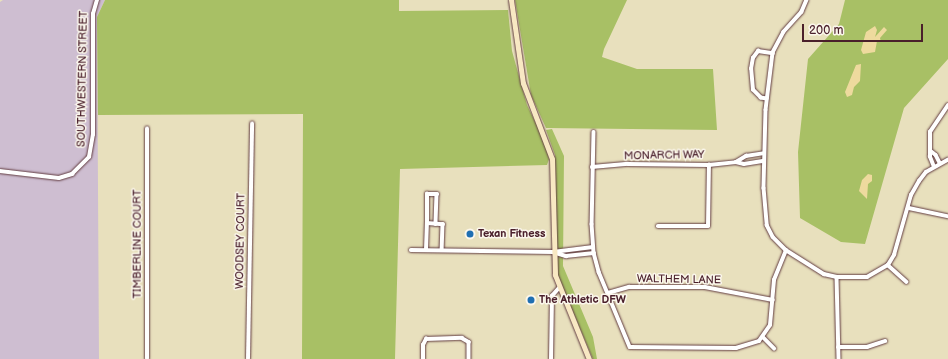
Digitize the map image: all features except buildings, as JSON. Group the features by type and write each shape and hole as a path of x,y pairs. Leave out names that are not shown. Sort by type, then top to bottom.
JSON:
{"main road":[{"path":"511,0 523,83 552,159 553,252 559,288 589,359"}],"street":[{"name":"SOUTHWESTERN STREET","path":"0,171 59,178 72,174 89,157 92,135 93,14 97,0"},
{"path":"806,0 802,12 784,32 773,53 767,99 764,153 767,226 773,237 786,250 812,267 837,277 867,277 888,265 898,246 909,208 911,195 919,181 934,167 948,160"},
{"path":"767,99 761,98 753,90 751,70 753,58 758,51 773,53"},
{"path":"934,167 931,152 930,132 948,105"},
{"name":"WOODSEY COURT","path":"248,359 252,124"},
{"name":"TIMBERLINE COURT","path":"147,129 147,359"},
{"path":"594,132 592,168 594,253 627,342 633,348 736,348 753,344 763,337 770,325 774,280 786,250"},
{"path":"931,152 936,155 940,163"},
{"name":"MONARCH WAY","path":"736,162 746,156 764,153"},
{"name":"MONARCH WAY","path":"592,168 628,164 709,165 736,162 744,164 764,160"},
{"path":"658,226 708,226 709,165"},
{"path":"426,250 427,194 437,194 436,224"},
{"path":"909,208 948,216"},
{"path":"427,224 443,224 442,250"},
{"path":"411,250 553,252 593,247"},
{"path":"553,252 566,256 594,253"},
{"path":"888,265 906,282"},
{"path":"837,277 839,359"},
{"name":"WALTHEM LANE","path":"608,293 629,287 705,287 773,300"},
{"path":"550,359 552,296 559,288"},
{"path":"763,337 774,348"},
{"path":"423,359 423,346 426,339 449,338 468,339 469,359"},
{"path":"838,346 867,347 885,341"}],"shaded area":[{"path":"3,0 105,0 97,17 99,359 0,359 0,2"}],"green space":[{"path":"105,0 399,0 399,11 508,10 512,51 527,105 544,140 549,159 547,165 400,169 395,359 302,359 303,114 98,115 97,17"},
{"path":"515,0 627,0 604,49 602,57 637,69 713,69 717,130 546,128 531,95"},
{"path":"845,0 948,0 948,59 904,108 865,244 841,242 800,218 798,152 808,59 839,24"},
{"path":"552,129 564,156 563,266 593,337 597,359 593,359 559,279 556,264 555,155 546,130"}],"sand":[{"path":"875,26 877,30 875,37 884,27 887,30 880,38 881,42 877,41 875,52 863,54 861,50 866,32"},
{"path":"861,64 860,81 854,87 852,95 847,97 845,92 856,65"},
{"path":"868,174 872,175 872,181 868,184 867,199 859,191 862,180"}],"place":[{"name":"Texan Fitness","path":"470,234"},
{"name":"The Athletic DFW","path":"531,300"}]}
